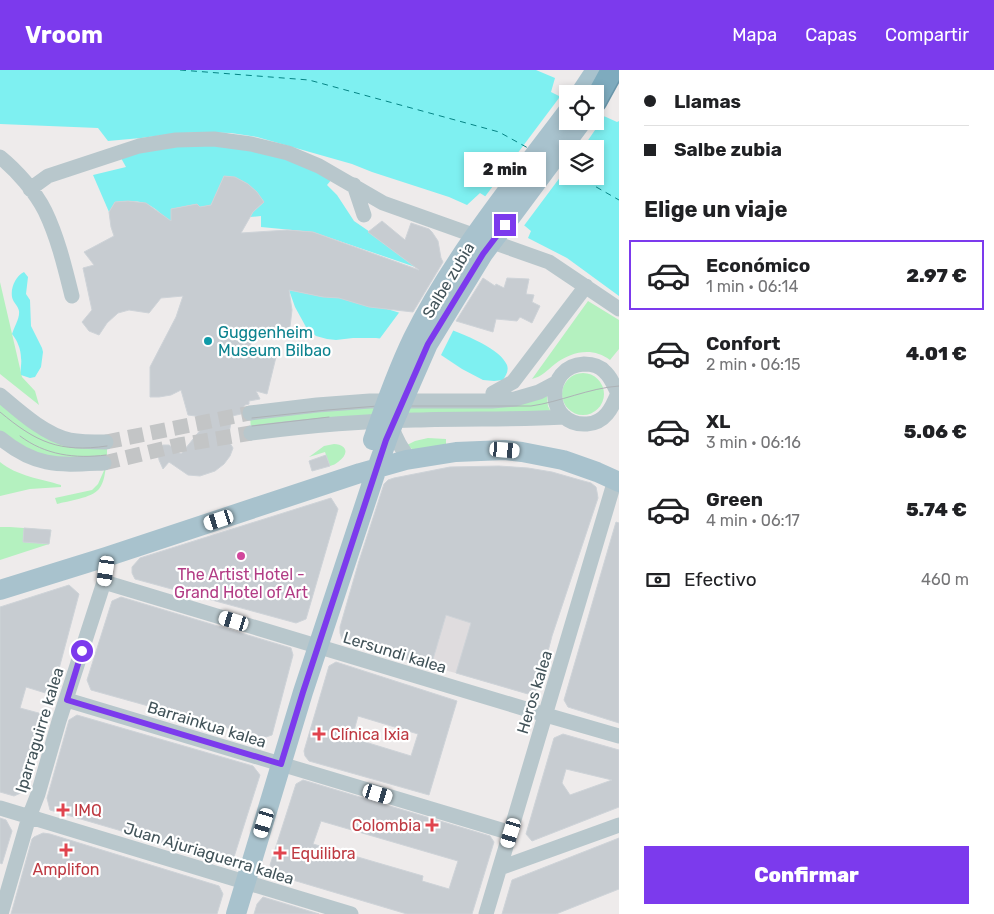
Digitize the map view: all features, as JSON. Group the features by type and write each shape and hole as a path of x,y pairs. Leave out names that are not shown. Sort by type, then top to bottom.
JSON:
{"highway":[{"path":"604,88 616,70"}],"main road":[{"path":"586,85 596,70"},
{"path":"604,97 619,81"},
{"name":"Salbe zubia","path":"384,435 396,376 414,337 438,294 467,246 559,123"},
{"name":"Salbe zubia","path":"384,435 428,344 483,254 575,130"},
{"path":"236,914 318,647 350,516 384,435"},
{"path":"0,590 370,470 410,460 456,452 505,450 563,460 617,481"}],"street":[{"path":"30,189 48,176 139,146 176,140 214,139 251,144 288,153 319,166 383,203 549,262 619,309"},
{"path":"0,157 10,165 30,189 44,210 60,249 72,296"},
{"path":"354,185 364,215"},
{"path":"493,392 513,382 586,286"},
{"path":"587,364 604,370 618,394 610,410 612,417 589,424 572,422 565,417 558,408 554,395 556,383 568,368 587,364"},
{"path":"250,413 370,401 508,400 539,392 556,383"},
{"path":"0,395 44,429 58,436 68,439 106,442"},
{"path":"251,433 365,422 565,417"},
{"path":"384,435 397,441 410,460"},
{"path":"0,438 13,449 31,458 46,462 66,465 104,463"},
{"name":"Heros kalea","path":"486,914 617,481"},
{"name":"Iparraguirre kalea","path":"1,914 29,817 38,794 104,582 106,557"},
{"name":"Lersundi kalea","path":"104,582 619,736"},
{"name":"Barrainkua kalea","path":"67,700 511,833"},
{"name":"Juan Ajuriaguerra kalea","path":"0,808 351,914"},
{"path":"500,868 619,824"}],"shaded area":[{"path":"457,576 552,636 538,689 528,694 431,666"}],"green space":[{"path":"0,282 22,377 35,391 39,405 0,374"},
{"path":"588,301 619,320 619,349 610,360 597,353 590,352 568,356 542,375 532,379"},
{"path":"587,373 595,376 601,382 604,394 601,406 595,412 579,415 571,412 565,406 562,390 565,382 571,376"},
{"path":"546,388 548,406 554,418 251,433 250,413 492,401"},
{"path":"0,400 32,426 107,445 107,459 44,458 0,432"},
{"path":"428,438 446,439 446,447 418,451 407,445 415,441"},
{"path":"334,444 342,446 345,450 342,459 335,464 330,466 325,452 309,457 324,446"},
{"path":"0,462 21,474 61,485 61,487 30,489 0,496"},
{"path":"106,466 102,484 96,492 86,497 57,504 55,498 92,490 98,484"},
{"path":"0,527 51,530 49,544 0,560"}],"water":[{"path":"0,70 536,70 555,78 551,92 559,96 559,130 604,130 604,116 617,122 619,121 619,296 567,258 528,238 531,231 502,207 480,193 467,205 352,164 257,137 231,133 200,132 108,141 98,128 0,124"},
{"path":"214,145 288,160 332,179 327,185 337,195 354,221 427,271 313,232 261,227 261,216 250,217 264,202 252,187 237,178 224,176 211,205 200,207 196,204 171,209 171,218 174,226 155,209 145,203 115,202 109,212 93,175 126,167 121,158 139,153 176,147"},
{"path":"24,272 28,277 26,294 30,300 31,326 43,352 41,367 35,377 30,378 21,375 20,351 12,334 18,320 19,311 13,300 12,288 18,277"},
{"path":"289,290 358,302 405,314 458,332 498,354 507,365 507,373 503,380 483,380 438,353 399,341 376,338 336,340 316,336 306,327 295,307"}],"pier":[{"path":"559,98 559,130 595,130 588,140 559,140 559,179 523,227 484,198"},
{"path":"401,310 454,329 440,357 423,349 398,343 378,341"}],"building":[{"name":"Guggenheim Museum Bilbao","path":"224,176 235,177 248,184 264,202 253,212 241,233 287,230 313,232 419,270 368,232 382,221 405,240 411,223 429,229 432,232 438,241 443,262 413,312 369,307 339,298 323,297 289,290 292,310 290,327 279,330 255,328 249,350 268,353 276,357 267,394 256,391 260,399 249,401 249,404 245,405 242,409 241,414 232,416 228,440 233,448 224,464 215,471 200,476 188,475 169,462 163,469 158,452 163,445 169,445 181,454 210,418 188,415 181,390 171,395 150,397 150,367 176,317 183,296 161,298 149,313 129,310 118,313 107,323 99,335 89,331 82,322 92,310 83,268 94,265 84,252 114,236 109,212 115,202 146,203 171,221 171,209 197,204 200,207 211,205"},
{"path":"483,278 495,286 496,284 504,288 507,278 529,279 526,294 534,295 532,302 540,306 532,323 520,317 517,321 496,319 493,332 456,321"},
{"path":"326,455 330,466 312,471 309,461"},
{"path":"499,466 552,472 591,483 596,487 597,492 598,498 552,636 538,689 528,694 456,673 471,623 446,615 431,666 348,643 342,639 340,627 384,484 394,478 450,467"},
{"path":"331,498 338,509 306,619 296,623 135,579 132,573 132,567 140,558"},
{"path":"616,522 619,523 619,723 568,707 564,700"},
{"path":"24,528 51,530 49,544 23,542"},
{"path":"69,585 79,594 52,695 26,687 20,708 46,715 23,792 14,796 0,792 0,607"},
{"path":"121,597 291,648 293,655 272,735 263,738 91,690 87,680 112,601"},
{"path":"336,662 457,701 429,795 309,761 305,756 304,751 329,666","holes":["358,716 418,734 411,756 352,738"]},
{"path":"77,715 253,766 260,775 234,857 224,861 50,810 47,798 69,720"},
{"path":"563,734 619,750 619,807 532,841 526,834 554,738","holes":["566,769 612,780 570,795 562,783"]},
{"path":"303,780 490,836 494,842 472,914 407,914 276,875 270,865 296,784","holes":["321,821 458,861 449,889 422,881 423,876 313,844"]},
{"path":"0,818 6,820 12,831 2,864 0,863"},
{"path":"43,833 219,886 223,894 217,914 11,914 32,839"},
{"path":"619,838 619,889 556,914 502,914 512,880"},
{"path":"263,897 319,914 254,914 257,904"}],"ferry route":[{"path":"180,70 309,80 499,132 528,148"},
{"path":"593,185 619,200"}],"tunnel":[{"path":"106,442 250,413"},
{"path":"104,463 179,445 251,433"}],"tram line":[{"path":"252,418 378,406 531,406 597,389 619,386"},
{"path":"0,412 25,431 49,443 75,448 107,446"},
{"path":"252,426 329,417"},
{"path":"20,436 40,448 61,454 72,456 106,455"}],"place":[{"name":"Guggenheim Museum Bilbao","path":"208,341"},
{"name":"The Artist Hotel - Grand Hotel of Art","path":"241,556"},
{"name":"Clínica Ixia","path":"319,734"},
{"name":"IMQ","path":"63,810"},
{"name":"Colombia","path":"432,825"},
{"name":"Amplifon","path":"66,850"},
{"name":"Equilibra","path":"280,853"}],"route":[{"path":"82,651 67,700 281,764 386,440 428,344 483,254 505,225"}]}
